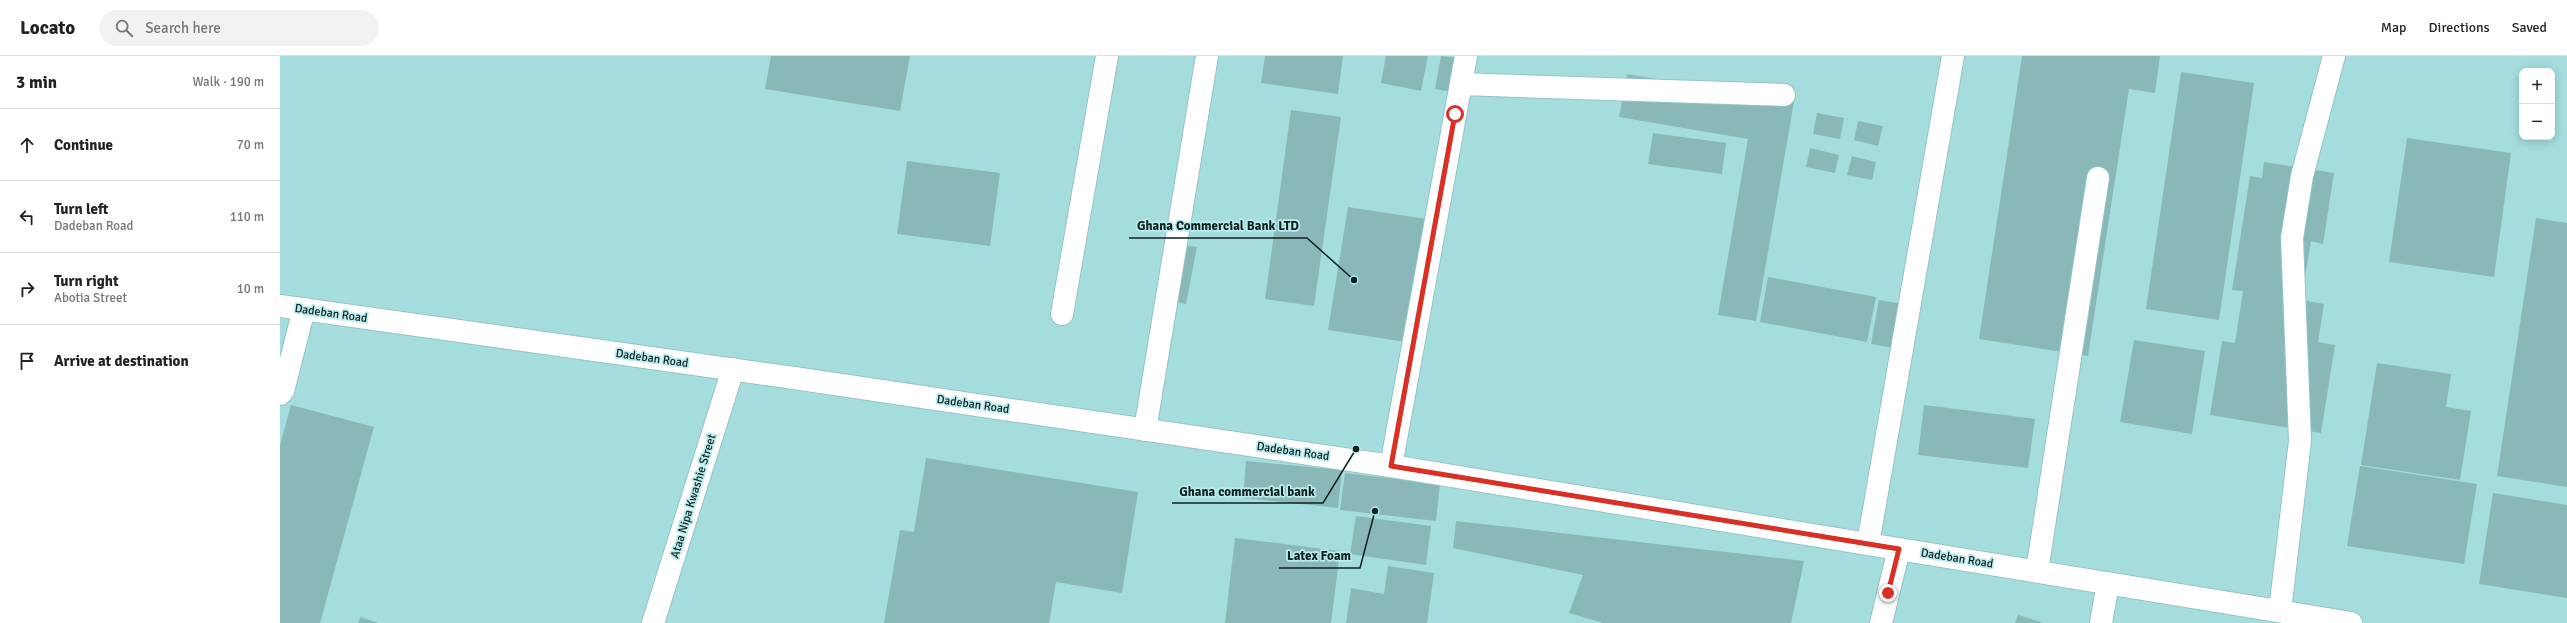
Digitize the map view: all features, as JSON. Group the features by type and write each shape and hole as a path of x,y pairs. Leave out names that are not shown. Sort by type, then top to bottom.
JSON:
{"street":[{"path":"1062,314 1107,56"},
{"path":"1145,430 1207,56"},
{"path":"1391,466 1466,56"},
{"path":"1868,544 1953,56"},
{"path":"2280,611 2300,441 2292,238 2302,176 2334,56"},
{"path":"1461,84 1784,95"},
{"path":"2038,572 2098,178"},
{"name":"Dadeban Road","path":"280,306 733,369 1391,466 2352,623"},
{"path":"280,394 283,391 304,309"},
{"name":"Ataa Nipa Kwashie Street","path":"653,623 733,369"},
{"path":"1881,623 1899,549"},
{"path":"2101,623 2108,583"}],"shaded area":[{"path":"280,56 2567,56 2567,623 280,623"}],"building":[{"path":"771,56 910,56 900,111 765,89"},
{"path":"1265,56 1343,56 1338,94 1261,83"},
{"path":"1386,56 1428,56 1421,91 1381,83"},
{"path":"1441,56 1474,60 1468,95 1435,89"},
{"path":"2022,56 2160,56 2155,93 2129,89 2088,356 1979,339"},
{"path":"2181,72 2254,83 2219,320 2146,309"},
{"path":"1627,74 1794,102 1756,321 1718,315 1748,139 1619,117"},
{"path":"1291,110 1341,117 1314,306 1265,299"},
{"path":"1817,113 1844,118 1840,139 1813,134"},
{"path":"1858,121 1883,126 1878,146 1854,140"},
{"path":"1653,133 1726,143 1722,174 1648,164"},
{"path":"2407,138 2511,153 2494,277 2389,262"},
{"path":"1810,148 1839,155 1835,173 1806,167"},
{"path":"1852,156 1876,162 1872,180 1847,175"},
{"path":"907,161 1000,173 990,246 897,234"},
{"path":"2264,162 2334,173 2323,244 2311,241 2301,300 2324,304 2318,342 2335,345 2321,433 2210,415 2222,341 2235,343 2243,291 2232,290 2250,176 2262,178"},
{"path":"1348,207 1426,219 1406,342 1328,330"},
{"path":"2536,218 2567,223 2567,487 2497,476"},
{"path":"1167,242 1197,247 1186,304 1157,299"},
{"path":"1768,277 1876,297 1867,342 1760,322"},
{"path":"1879,300 1903,304 1894,348 1871,344"},
{"path":"2134,340 2205,351 2192,434 2120,422"},
{"path":"2377,363 2451,374 2446,407 2471,411 2460,480 2361,465"},
{"path":"291,405 374,427 320,623 280,623 280,445"},
{"path":"1924,405 2035,419 2028,468 1918,455"},
{"path":"926,458 1138,492 1122,593 1056,582 1049,623 884,623 900,530 914,532"},
{"path":"1246,461 1342,470 1338,508 1243,498"},
{"path":"2360,466 2477,484 2464,564 2347,546"},
{"path":"1345,473 1440,484 1436,521 1340,510"},
{"path":"2493,493 2567,505 2567,598 2479,584"},
{"path":"1356,516 1431,526 1426,565 1350,554"},
{"path":"1456,521 1804,561 1791,623 1603,623 1569,613 1583,575 1453,548"},
{"path":"1235,538 1340,551 1331,623 1225,623"},
{"path":"1388,566 1434,573 1427,623 1346,623 1351,588 1384,594"},
{"path":"2018,615 2044,623 2015,623"},
{"path":"360,617 379,623 358,623"}],"place":[{"name":"Ghana Commercial Bank LTD","path":"1354,280"},
{"name":"Ghana commercial bank","path":"1356,449"},
{"name":"Latex Foam","path":"1375,511"}],"route":[{"path":"1455,114 1391,466 1899,549 1888,593"}]}
